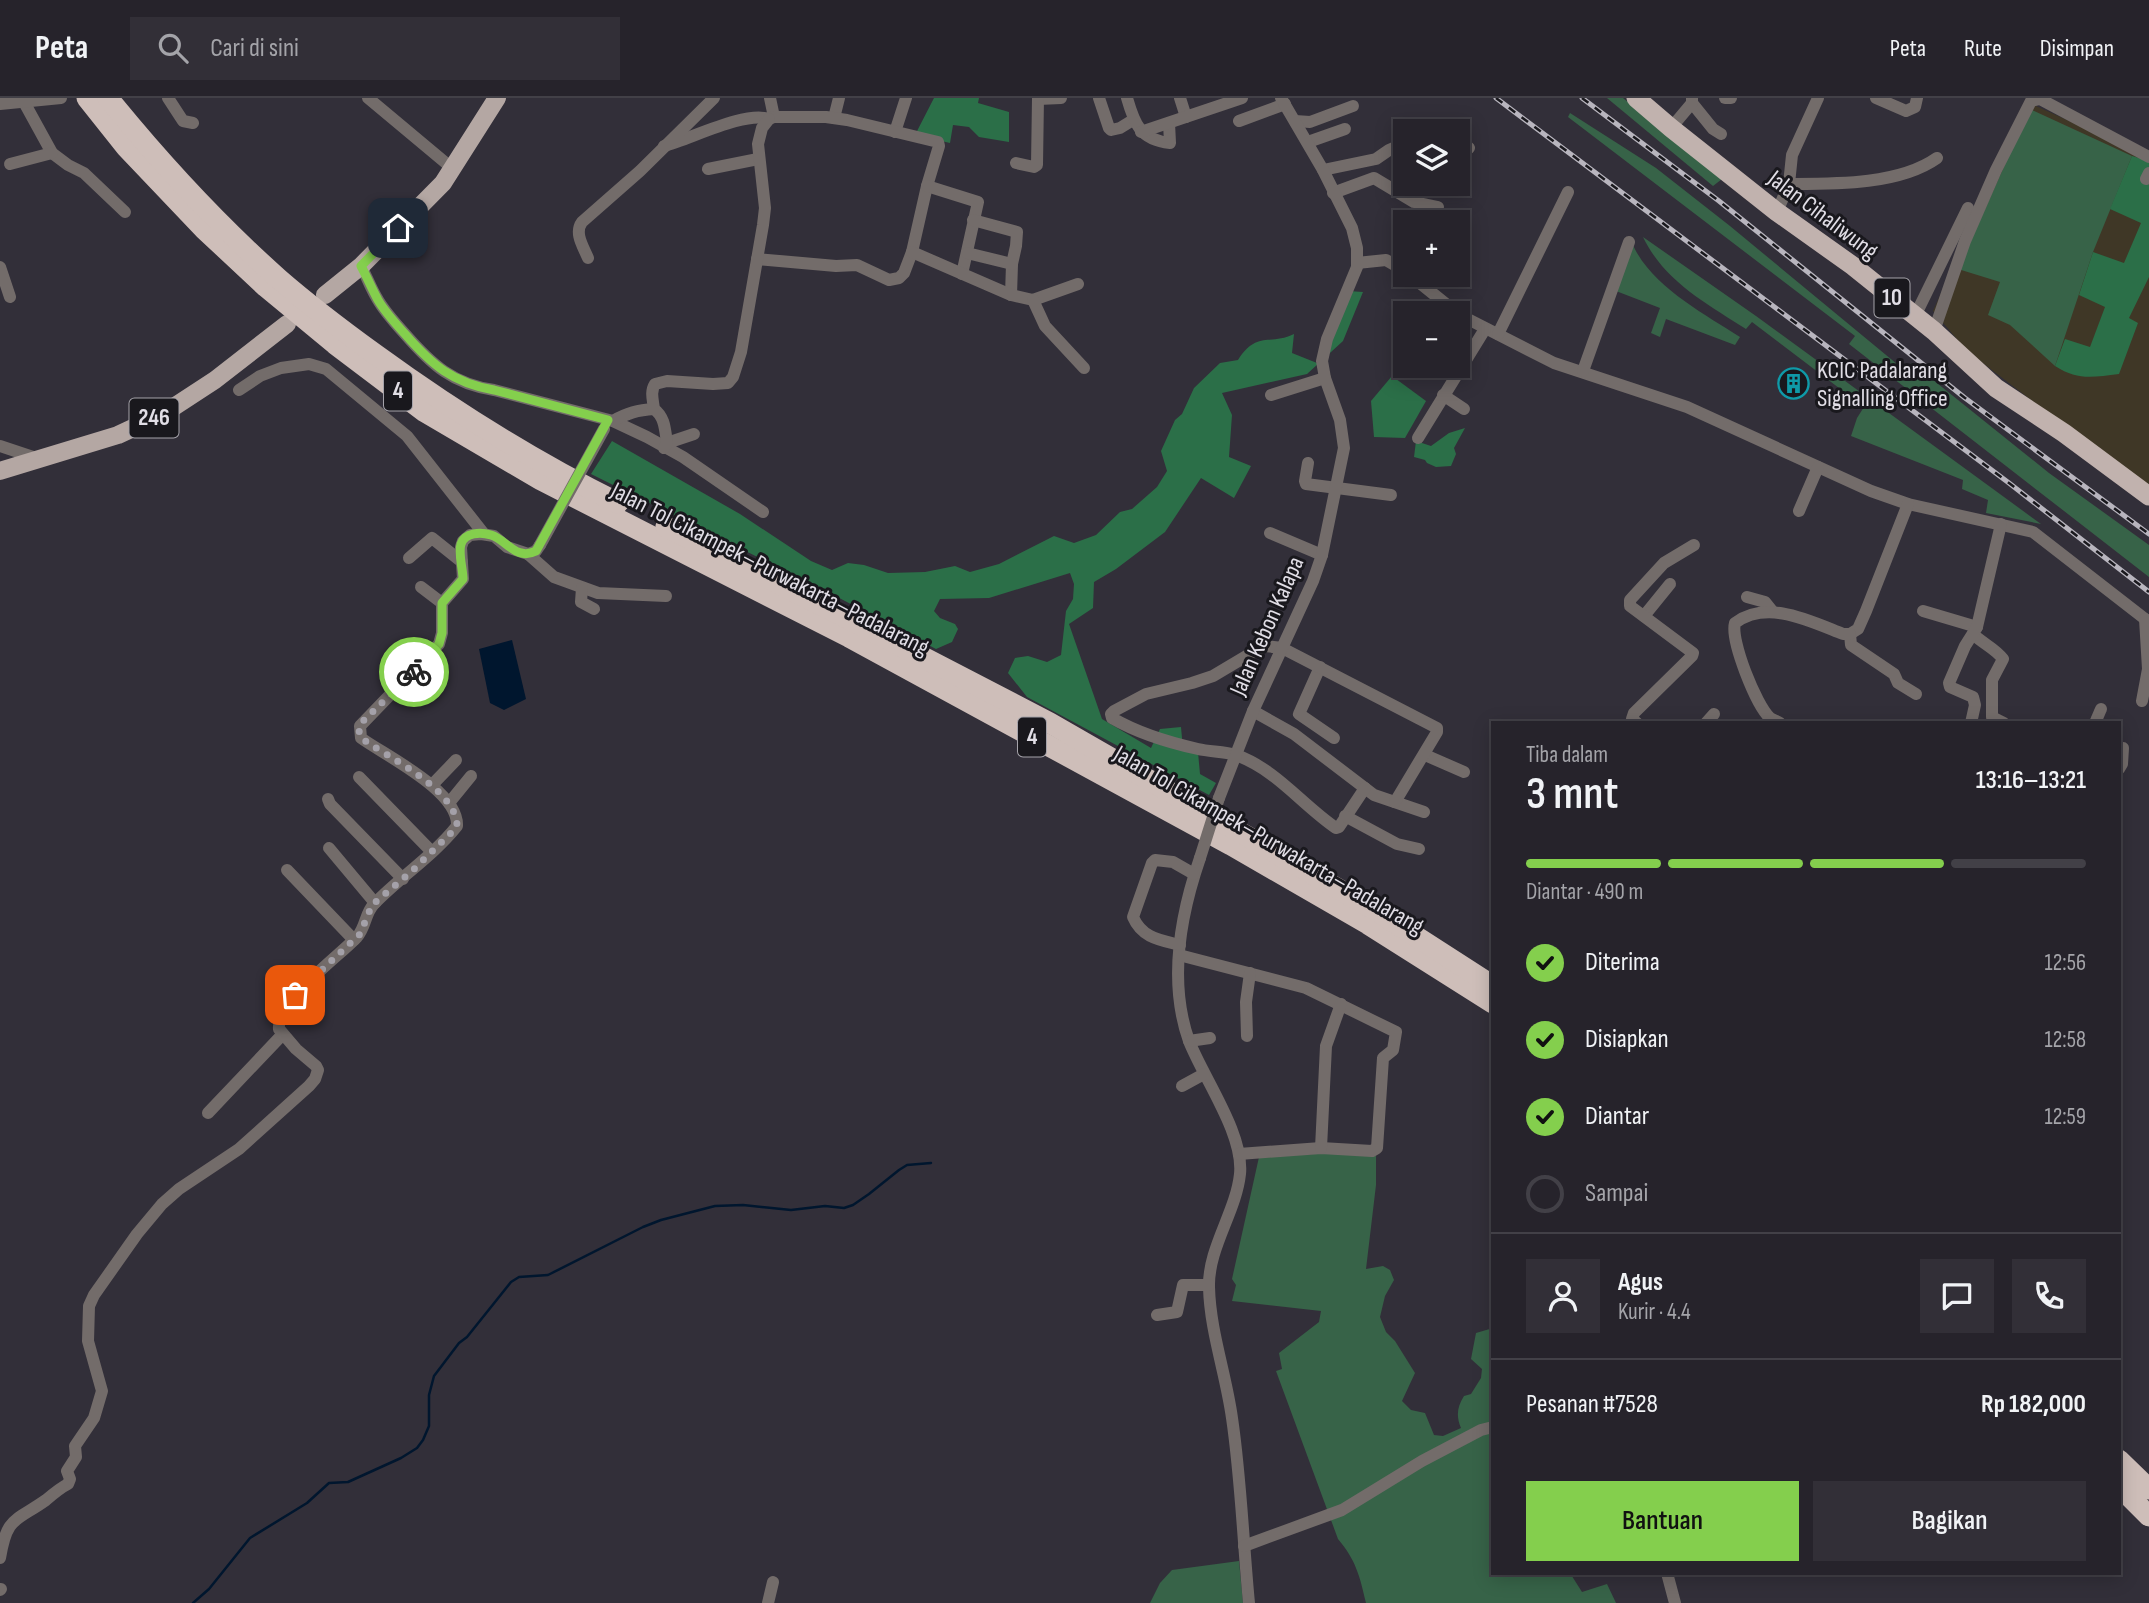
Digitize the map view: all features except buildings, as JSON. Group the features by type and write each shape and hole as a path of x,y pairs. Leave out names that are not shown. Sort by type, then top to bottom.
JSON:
{"highway":[{"name":"Jalan Tol Cikampek–Purwakarta–Padalarang","path":"87,98 126,147 204,229 285,303 425,412 541,480 849,636 1231,845 1368,924 1491,1002"},
{"name":"Jalan Tol Cikampek–Purwakarta–Padalarang","path":"108,98 140,138 220,223 280,280 347,334 432,396 504,441 612,500 1050,723 1375,910 1491,985"},
{"name":"Jalan Cihaliwung","path":"1636,98 1777,212 1853,266 1934,331 1996,388 2064,433 2149,496"},
{"path":"2121,1462 2149,1489"},
{"path":"2121,1488 2149,1516"}],"main road":[{"path":"325,295 361,266 434,193 453,169 497,98"},
{"name":"246","path":"0,471 118,435 163,414 215,380 287,324"}],"street":[{"path":"0,104 61,98"},
{"path":"168,98 183,121 193,123"},
{"path":"368,98 453,169"},
{"path":"588,258 578,235 579,226 714,98"},
{"path":"654,409 652,390 659,382 713,384 731,381 738,367 765,208 758,144 762,128 771,118 770,98"},
{"path":"834,118 839,98"},
{"path":"895,132 906,98"},
{"path":"1016,163 1034,167 1037,165 1038,99 1061,98"},
{"path":"1099,98 1111,130 1121,128 1133,120"},
{"path":"1127,98 1133,120 1141,132 1170,143 1169,123"},
{"path":"1180,98 1186,117"},
{"path":"1141,132 1228,100 1242,98"},
{"path":"1725,98 1731,98"},
{"path":"1777,212 1789,184 1792,155 1818,98"},
{"path":"1876,98 1906,111 1915,107 1917,98"},
{"path":"1934,331 1965,241 1996,170 2031,101 2040,100 2149,157"},
{"path":"1239,121 1283,101"},
{"name":"Jalan Kebon Kalapa","path":"1239,1154 1185,1028 1179,995 1183,916 1194,874 1234,755 1313,581 1322,555 1337,487 1343,440 1340,420 1325,378 1323,352 1357,263 1357,248 1352,228 1308,142 1283,101"},
{"path":"1671,128 1692,101"},
{"path":"1692,101 1693,106 1713,129 1721,134"},
{"path":"24,102 52,153 84,173 125,212"},
{"path":"1295,121 1310,122 1353,106"},
{"path":"664,146 753,117 834,118 938,142 912,252 904,273 899,278 890,280 857,265 836,267 757,259"},
{"path":"1308,142 1345,130"},
{"path":"1322,170 1376,159 1393,148"},
{"path":"10,164 52,153"},
{"path":"1789,184 1869,180 1910,171 1937,158"},
{"path":"708,169 758,159"},
{"path":"1333,193 1374,178 1414,202 1438,207"},
{"path":"927,186 978,202 962,274"},
{"path":"1418,438 1443,396 1492,332 1568,192"},
{"path":"1915,316 1968,208"},
{"path":"973,220 1017,232 1011,295"},
{"path":"1583,371 1629,242"},
{"path":"912,252 1011,295 1033,300 1077,284"},
{"path":"967,253 1012,264"},
{"path":"1357,263 1386,260 1393,264"},
{"path":"361,266 389,316 437,367 458,380 647,437 665,445 762,512"},
{"path":"0,267 3,284 10,297"},
{"path":"1424,287 1441,301"},
{"path":"1033,300 1045,326 1084,368"},
{"path":"1470,321 1554,363 1687,407 1871,491 1908,504 2033,532 2147,621 2148,669 2140,701"},
{"path":"239,390 260,376 281,368 309,364 326,369 407,436 484,534"},
{"path":"1271,396 1325,378"},
{"path":"1443,396 1464,409"},
{"path":"528,554 536,551 540,545 608,424 626,413 654,409 661,414 665,445"},
{"path":"665,445 694,434"},
{"path":"0,446 39,459"},
{"path":"1308,463 1306,484 1391,495"},
{"path":"1798,511 1818,467"},
{"path":"1772,721 1748,678 1734,629 1735,623 1750,614 1773,612 1784,613 1843,634 1850,634 1858,629 1908,504"},
{"path":"1971,721 1975,705 1973,697 1954,690 1949,683 1975,631 2001,524"},
{"path":"1270,533 1322,555"},
{"path":"0,1549 5,1533 17,1518 68,1483 68,1468 76,1457 75,1446 94,1418 102,1391 88,1342 89,1306 94,1295 162,1204 179,1189 239,1149 315,1079 318,1070 313,1062 282,1035 279,1029 280,1016 295,995 354,940 363,929 370,908 457,827 457,817 449,803 432,785 361,738 359,729 362,722 435,649 442,633 442,603 463,579 463,541 474,534 494,536 507,547 528,554 554,577 598,593 666,596"},
{"path":"408,558 434,538 462,562"},
{"path":"1634,721 1632,719 1634,713 1693,653 1630,606 1630,600 1664,563 1694,545"},
{"path":"1644,615 1670,584"},
{"path":"421,587 442,603"},
{"path":"582,588 582,603 594,609"},
{"path":"1747,597 1765,602 1773,612"},
{"path":"1923,611 1975,631 1983,645 2001,656 2003,659 1992,680 1992,717 2000,721"},
{"path":"1850,634 1852,645 1894,674 1898,683 1916,694"},
{"path":"1365,788 1339,827 1335,827 1272,773 1234,755 1198,749 1143,731 1119,722 1112,718 1111,714 1146,694 1213,676 1265,646 1282,648 1435,726 1437,732 1425,755 1395,802"},
{"path":"1320,667 1299,714 1334,738"},
{"path":"2096,721 2101,709"},
{"path":"1253,711 1294,734 1374,795 1424,813"},
{"path":"2121,766 2123,748"},
{"path":"1425,755 1464,772"},
{"path":"432,785 456,760"},
{"path":"449,803 471,776"},
{"path":"359,777 432,852"},
{"path":"328,799 403,879"},
{"path":"1345,816 1397,844 1419,849"},
{"path":"328,848 375,903"},
{"path":"1194,874 1173,862 1156,860 1152,863 1133,917 1151,938 1250,973 1306,988 1394,1031 1396,1035 1394,1050 1383,1058 1377,1148 1239,1154 1240,1176 1214,1255 1209,1285 1232,1415 1249,1603"},
{"path":"287,870 354,940"},
{"path":"1247,1036 1246,1002 1250,973"},
{"path":"1321,1149 1326,1046 1341,1004"},
{"path":"208,1113 282,1035"},
{"path":"1189,1041 1210,1038"},
{"path":"1182,1086 1204,1074"},
{"path":"1157,1315 1177,1312 1183,1285 1209,1285"},
{"path":"1244,1546 1342,1510 1422,1461 1480,1430 1491,1427"},
{"path":"1668,1575 1675,1603"},
{"path":"768,1603 773,1582"}],"shaded area":[{"path":"2027,102 2149,157 2149,490 1967,351 1933,311"}],"green space":[{"path":"934,98 979,98 978,103 1009,112 1009,142 979,137 969,127 953,125 950,143 915,135"},
{"path":"1607,98 1623,98 1722,179 1713,186"},
{"path":"2030,109 2132,156 2093,252 2055,366 2010,325 1988,315 2000,282 1958,269"},
{"path":"1570,113 1656,168 1903,369 1912,363 2049,473 2149,545 2149,577 1849,344 1855,336 1568,117"},
{"path":"2132,156 2149,161 2149,277 2129,318 2138,323 2119,374 2086,377 2071,374 2055,366 2065,339 2090,347 2105,307 2079,295 2093,252 2124,263 2141,223 2110,209"},
{"path":"1643,237 2041,524 1986,513 1988,500 1962,489 1963,480 1851,436 1864,407 1752,322 1746,329 1688,290 1662,266"},
{"path":"1631,240 1639,256 1663,284 1740,337 1735,345 1666,319 1660,337 1651,333 1660,308 1616,291"},
{"path":"1348,291 1363,292 1343,341 1307,374 1222,393 1232,415 1229,457 1251,466 1234,498 1201,478 1165,532 1094,582 1093,608 1069,624 1102,719 1151,748 1160,729 1181,727 1183,749 1198,752 1200,774 1216,783 1209,795 1027,697 1008,673 1015,658 1028,656 1047,662 1061,655 1066,611 1073,599 1074,584 1070,573 989,598 940,599 934,611 940,618 955,624 958,629 952,642 936,649 591,474 612,441 740,514 811,561 832,570 848,563 888,573 925,572 955,566 970,572 999,564 1054,536 1074,543 1096,535 1120,512 1132,509 1157,487 1167,471 1161,451 1194,388 1220,363 1238,360 1251,345 1294,334 1292,353 1317,363"},
{"path":"1392,376 1426,401 1405,438 1374,437 1371,401"},
{"path":"1465,428 1454,448 1456,454 1451,466 1436,467 1414,457 1416,441 1431,446 1449,433"},
{"path":"1331,1153 1376,1156 1376,1185 1366,1269 1383,1266 1390,1270 1394,1280 1385,1296 1380,1317 1386,1332 1395,1341 1415,1373 1402,1401 1411,1410 1425,1413 1434,1435 1443,1436 1461,1428 1458,1416 1460,1404 1464,1396 1471,1394 1481,1378 1482,1369 1471,1359 1476,1333 1491,1329 1491,1575 1571,1575 1582,1592 1607,1584 1616,1603 1366,1603 1356,1569 1338,1539 1276,1371 1282,1369 1279,1353 1319,1322 1321,1311 1232,1301 1236,1285 1232,1279 1259,1157"},
{"path":"1239,1561 1243,1603 1150,1603 1160,1583 1172,1570"}],"water":[{"path":"512,640 526,699 504,710 490,703 479,649"}],"waterway":[{"path":"193,1603 209,1589 250,1538 307,1503 329,1483 348,1482 417,1448 429,1426 429,1395 434,1376 511,1282 519,1277 548,1275 643,1227 715,1206 743,1205 791,1210 825,1206 844,1208 853,1205 907,1165 931,1163"}],"railway":[{"path":"1496,98 2009,483 2149,592"},
{"path":"1582,98 1719,201 1965,398 2149,534"}],"way so far":[{"path":"295,995 360,934 372,905 457,827 457,817 449,803 432,785 381,752 359,734 362,722 414,672"}],"place":[{"name":"KCIC Padalarang Signalling Office","path":"1794,384"}],"route":[{"path":"398,228 361,266 389,316 437,367 458,380 479,387 608,420 536,551 528,554 518,552 490,535 474,534 463,541 463,579 442,603 442,633 439,644 414,672"}]}
